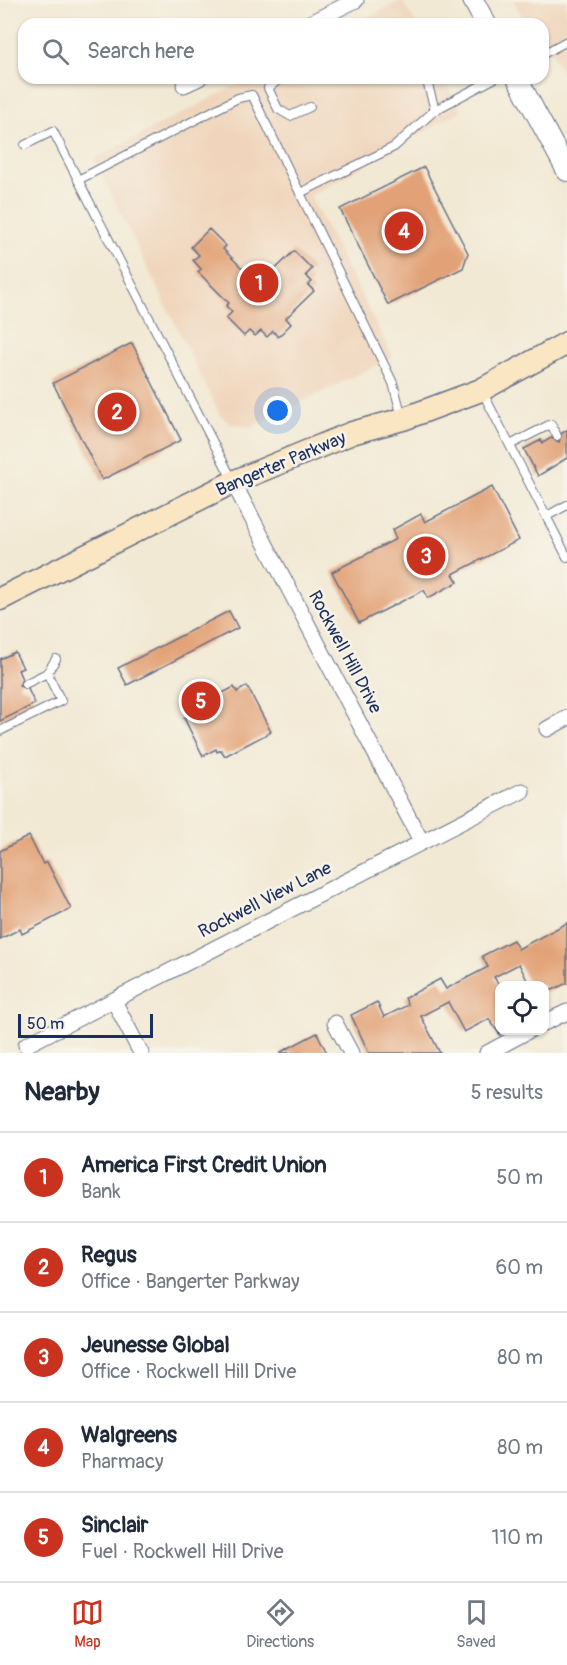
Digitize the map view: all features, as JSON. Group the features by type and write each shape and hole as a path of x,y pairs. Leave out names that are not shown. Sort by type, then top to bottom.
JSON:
{"main road":[{"name":"Bangerter Parkway","path":"0,599 233,482 352,434 403,419 481,390 567,343"}],"street":[{"path":"320,18 356,0"},
{"path":"473,0 483,18"},
{"path":"184,86 188,84"},
{"path":"520,84 567,171"},
{"name":"Rockwell Hill Drive","path":"233,482 421,842"},
{"path":"547,729 567,718"},
{"name":"Rockwell View Lane","path":"26,1044 522,791"},
{"path":"114,1001 141,1053"},
{"path":"549,1021 567,1012"},
{"path":"335,1023 351,1053"},
{"path":"487,1053 521,1035"}],"lane":[{"path":"549,51 567,41"},
{"path":"78,180 238,98 252,95 273,84"},
{"path":"428,84 435,110"},
{"path":"300,193 394,147 435,110 484,84"},
{"path":"268,88 278,109 290,116 310,107"},
{"path":"252,95 393,383 403,419"},
{"path":"25,145 53,131 233,482"},
{"path":"481,390 567,557"},
{"path":"510,445 551,424 557,435"},
{"path":"547,516 567,505"},
{"path":"25,684 47,673 57,659"},
{"path":"0,731 61,701 47,673"}],"shaded area":[{"path":"402,0 412,18 366,18"},
{"path":"513,0 567,0 567,80 549,49 549,18 523,18"},
{"path":"238,84 447,84 461,111 310,196 393,357 252,427 231,424 220,415 94,159"}],"building":[{"path":"424,167 468,253 463,268 388,305 340,209"},
{"path":"209,229 226,246 223,249 253,279 256,277 262,282 294,251 312,269 306,275 312,282 308,285 314,291 286,318 291,324 278,337 273,331 267,337 261,331 255,336 249,331 244,336 226,318 232,312 226,306 229,303 198,272 201,269 193,260 199,255 191,247"},
{"path":"132,343 181,440 102,480 53,383"},
{"path":"567,430 567,458 538,476 524,449 541,440 543,443 551,438 559,442 562,433"},
{"path":"492,487 519,540 453,574 458,582 428,598 424,590 359,623 332,572 396,539 392,530 421,514 425,522"},
{"path":"229,611 238,628 127,685 118,668"},
{"path":"15,652 23,668 18,670 22,679 19,686 28,689 35,704 0,721 0,659"},
{"path":"247,686 271,732 225,756 221,750 217,752 216,749 203,756 184,718 194,713 192,709 234,687 237,692"},
{"path":"29,836 43,864 47,862 71,909 22,934 20,929 0,939 0,851"},
{"path":"567,923 567,983 549,992 549,981 528,981 519,964 494,977 496,981 495,1028 489,1019 464,1032 448,1002 421,1016 440,1053 369,1053 351,1015 377,1002 384,1017 408,1005 405,998 440,979 446,989 488,967 482,956 513,940 518,949"},
{"path":"317,1033 327,1053 279,1053"}],"place":[{"name":"Walgreens","path":"404,231"},
{"name":"America First Credit Union","path":"259,283"},
{"name":"Regus","path":"117,412"},
{"name":"Jeunesse Global","path":"426,556"},
{"name":"Sinclair","path":"201,701"}]}
